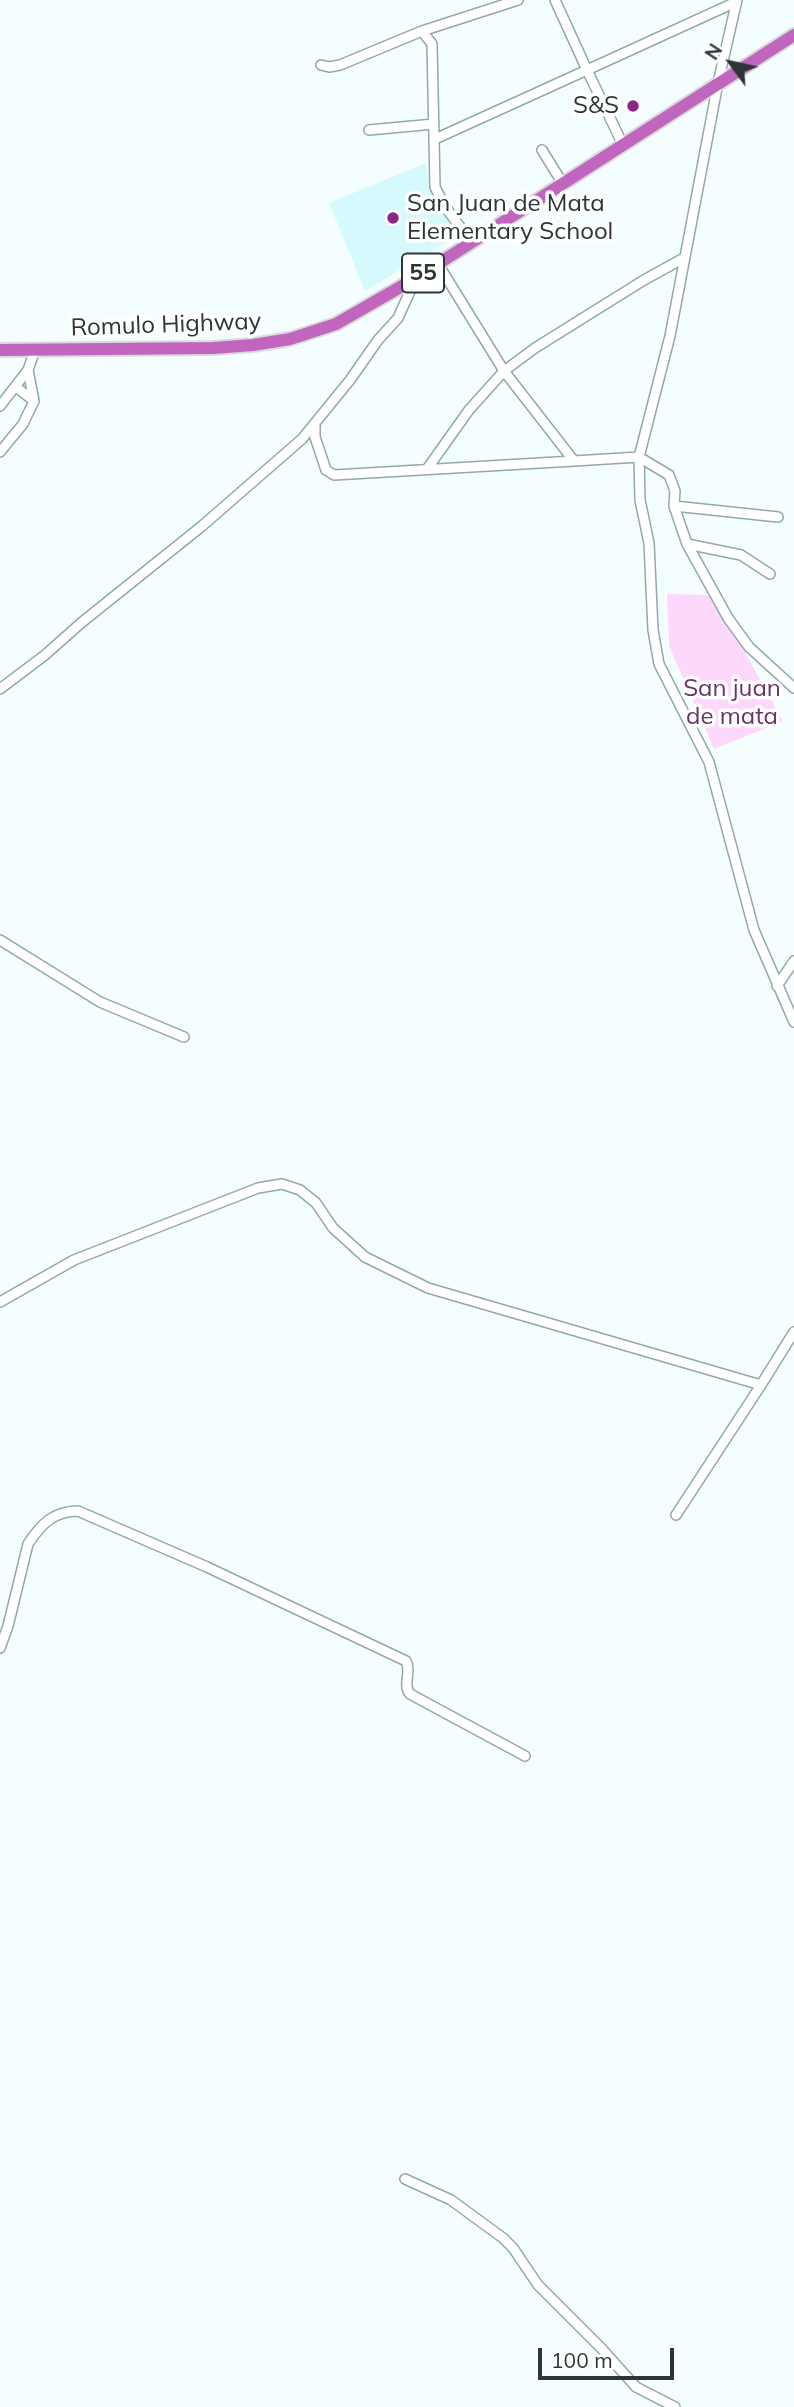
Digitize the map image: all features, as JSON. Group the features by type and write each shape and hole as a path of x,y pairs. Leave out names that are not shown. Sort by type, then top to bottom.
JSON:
{"highway":[{"name":"Romulo Highway","path":"0,350 213,348 253,345 290,339 336,324 416,278 794,35"}],"street":[{"path":"321,65 340,65 422,31 518,0"},
{"path":"555,0 623,145"},
{"path":"435,139 737,1"},
{"path":"737,1 718,83 670,336 639,457 640,500 650,555 653,630 659,664 709,762 754,930 794,1022"},
{"path":"422,31 432,44 435,139 433,178 437,194 471,242"},
{"path":"369,130 434,124"},
{"path":"542,150 562,184"},
{"path":"427,469 469,410 504,371 535,348 684,258"},
{"path":"438,264 504,371 574,461"},
{"path":"0,689 202,526 315,426 378,340 398,318 416,278"},
{"path":"0,406 28,370 35,350"},
{"path":"0,452 23,424 34,401 28,370"},
{"path":"16,387 34,401"},
{"path":"315,426 326,470 334,475 639,457 669,475 675,491 674,506 687,544 739,634 749,647 794,688"},
{"path":"674,506 778,517"},
{"path":"687,544 741,555 770,574"},
{"path":"0,940 90,996 184,1037"},
{"path":"777,986 794,961"},
{"path":"0,1302 74,1260 258,1188 274,1184 291,1185 316,1203 333,1228 365,1256 428,1287 761,1385"},
{"path":"676,1515 794,1332"},
{"path":"0,1648 28,1544 35,1533 56,1514 78,1511 207,1567 406,1661 409,1668 406,1688 410,1694 525,1756"},
{"path":"405,2179 451,2200 503,2238 513,2248 538,2286 603,2348 636,2387 676,2407"}],"shaded area":[{"name":"San Juan de Mata Elementary School","path":"426,163 429,187 462,233 365,291 329,203"}],"green space":[{"name":"San juan de mata","path":"667,594 713,595 783,721 714,749 669,646"}],"place":[{"name":"S&S","path":"633,106"},
{"name":"San Juan de Mata Elementary School","path":"393,218"}]}
